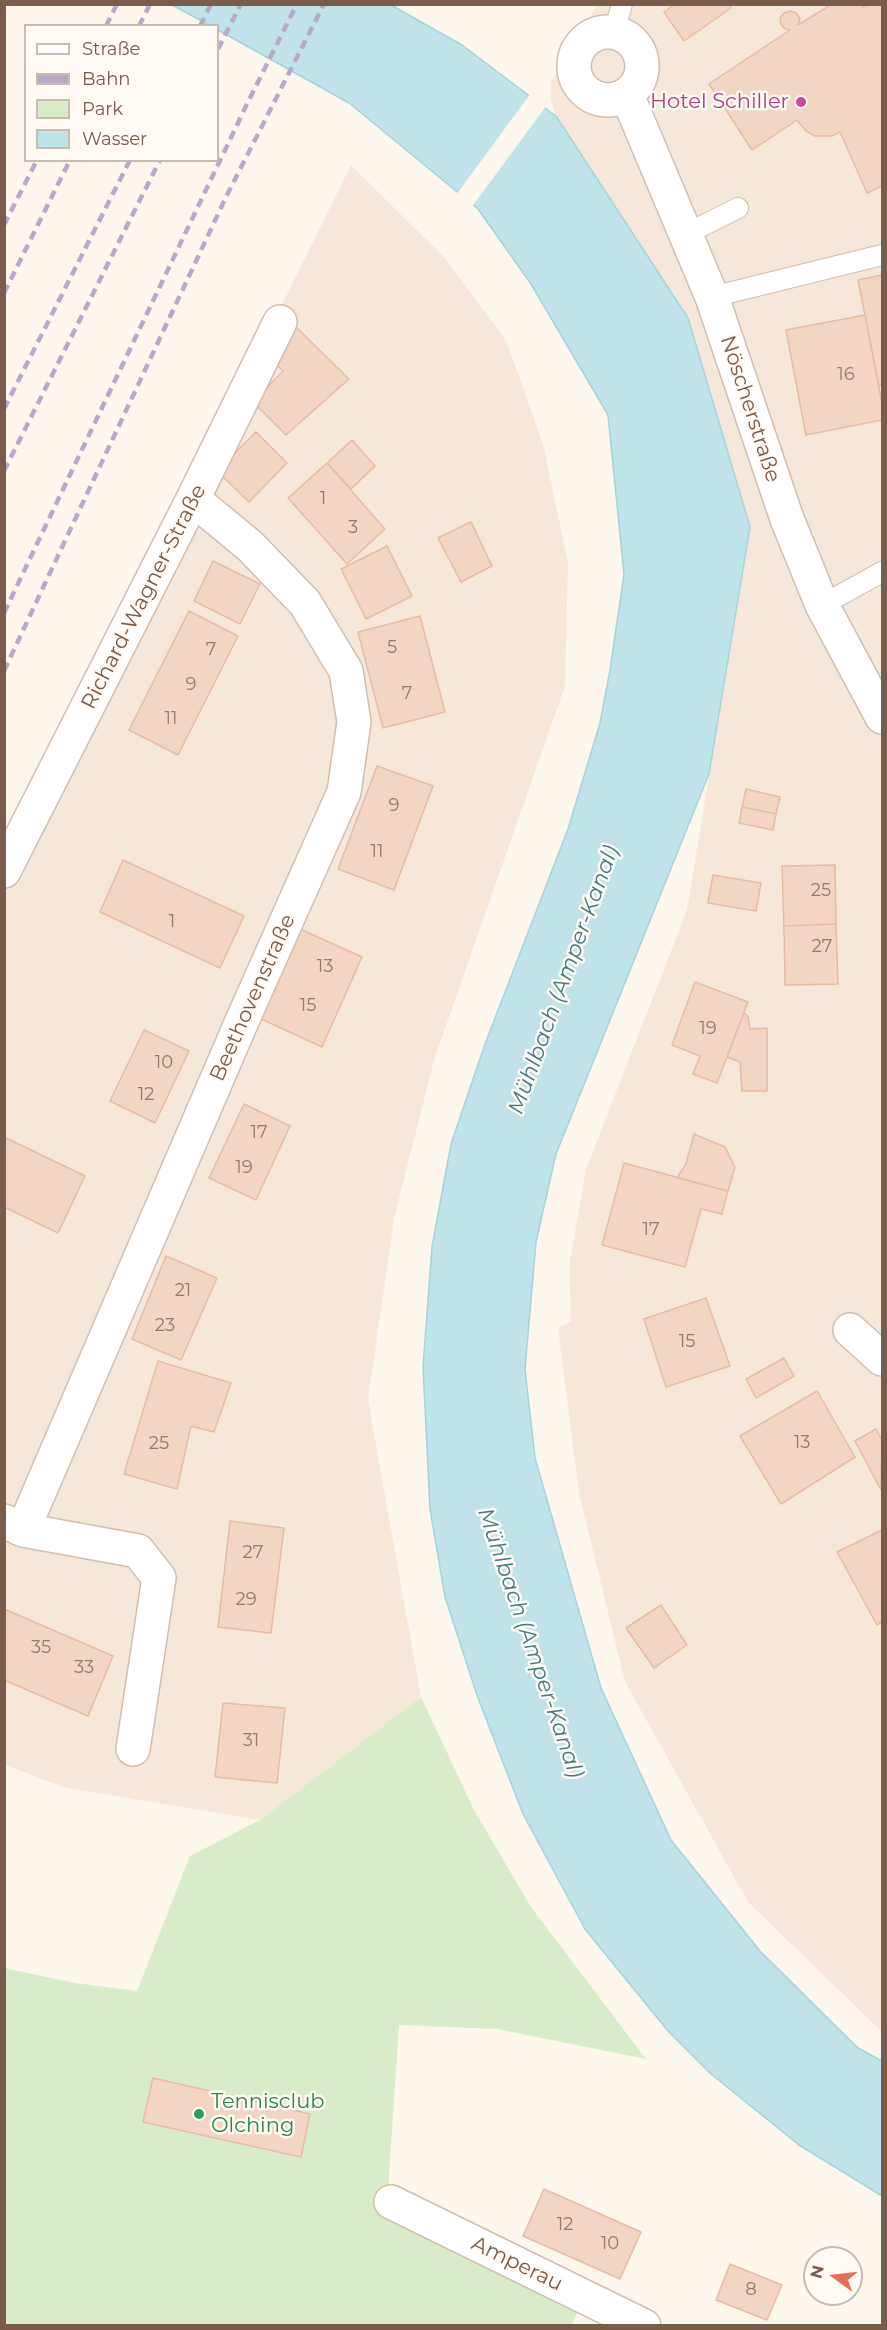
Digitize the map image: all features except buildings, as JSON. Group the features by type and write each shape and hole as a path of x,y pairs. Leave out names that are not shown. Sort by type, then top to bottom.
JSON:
{"street":[{"path":"618,18 622,34 639,50 642,72 639,83 627,95 611,101 599,100 589,96 580,88 573,66 575,55 589,37 600,33 618,18"},
{"name":"Nöscherstraße","path":"627,95 712,297 787,519 822,605 882,717"},
{"name":"Richard-Wagner-Straße","path":"4,871 280,322"},
{"name":"Beethovenstraße","path":"133,1749 159,1578 138,1551 14,1526 344,792 354,722 346,671 305,603 250,546 193,499"},
{"path":"850,1330 882,1359"},
{"name":"Amperau","path":"391,2202 644,2325"}],"lane":[{"path":"686,234 738,208"},
{"path":"712,297 882,255"},
{"path":"822,605 882,572"}],"shaded area":[{"path":"597,5 882,5 882,2032 748,1902 625,1682 579,1493 558,1328 571,1321 569,1266 586,1169 687,910 750,527 688,318 556,116 551,100 550,83"},
{"path":"351,165 445,258 506,340 543,444 568,563 565,686 434,1060 394,1219 368,1400 421,1697 260,1820 66,1788 5,1765 4,866"}],"green space":[{"name":"Tennisclub Olching","path":"421,1697 474,1810 531,1907 646,2059 497,2029 399,2025 387,2204 580,2307 571,2325 5,2325 4,1968 75,1983 137,1991 190,1856 260,1820"}],"water":[{"name":"Mühlbach (Amper-Kanal)","path":"172,5 391,5 462,45 556,116 688,318 750,527 709,774 556,1154 536,1242 525,1369 535,1458 601,1688 671,1840 760,1951 858,2048 882,2061 882,2196 799,2145 711,2074 668,2031 585,1929 523,1814 478,1698 445,1597 430,1509 423,1367 432,1247 451,1144 485,1044 568,829 600,723 610,670 624,574 608,415 531,284 478,209 349,103 219,31 219,24 207,24"}],"pier":[{"path":"531,93 547,105 471,208 456,195"}],"railway":[{"path":"107,24 117,4"},
{"path":"140,24 150,4"},
{"path":"201,24 211,4"},
{"path":"219,47 241,4"},
{"path":"4,613 297,4"},
{"path":"4,671 227,195 324,4"},
{"path":"4,225 36,162"},
{"path":"4,293 69,162"},
{"path":"4,409 129,162"},
{"path":"4,471 159,162"}],"place":[{"name":"Hotel Schiller","path":"801,102"},
{"name":"Tennisclub Olching","path":"199,2114"}]}
